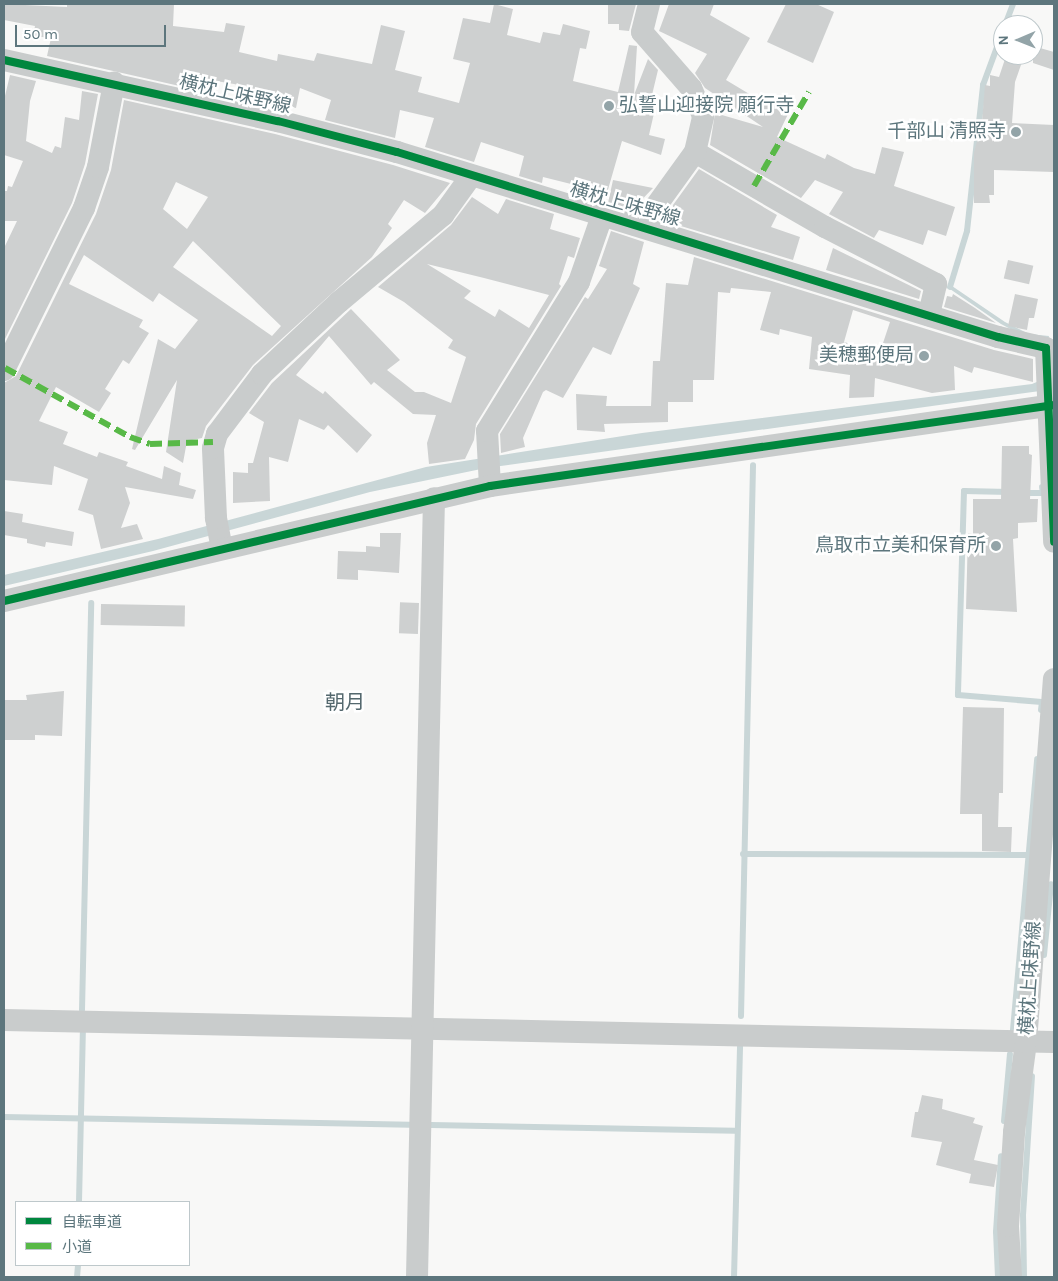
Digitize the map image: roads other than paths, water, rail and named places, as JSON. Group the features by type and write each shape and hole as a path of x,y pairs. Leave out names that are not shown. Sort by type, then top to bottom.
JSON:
{"street":[{"path":"635,225 656,206 695,152 703,116 691,88 642,32 649,4"},
{"name":"横枕上味野線","path":"4,60 278,121 471,176 929,315 1050,348 1054,542"},
{"path":"4,370 84,208 98,167 114,83"},
{"path":"695,152 825,227 936,284 929,315"},
{"path":"222,549 216,518 213,458 217,434 262,374 339,302 443,214 471,176"},
{"path":"490,486 487,431 579,282 602,216"},
{"path":"4,601 490,486 1052,405"},
{"path":"417,1277 434,498"},
{"name":"横枕上味野線","path":"1012,1277 1008,1226 1014,1132 1026,1042 1054,679"},
{"path":"4,1020 423,1031 1054,1042"}],"waterway":[{"path":"1009,15 1013,4"},
{"path":"950,287 967,231 983,85 993,58"},
{"path":"741,1016 753,465"},
{"path":"1024,493 1043,493 1042,487"},
{"path":"1009,492 964,491 958,695 1042,702 1041,710"},
{"path":"82,1010 91,603"},
{"path":"1013,1030 1037,759"},
{"path":"743,854 1026,855"},
{"path":"1044,955 1051,884"},
{"path":"79,1201 83,1029"},
{"path":"734,1277 740,1044"},
{"path":"1004,1121 1010,1054"},
{"path":"1024,1277 1023,1215 1032,1076"},
{"path":"4,1117 410,1125"},
{"path":"431,1125 735,1131"},
{"path":"998,1277 996,1232 1001,1156"},
{"path":"77,1277 78,1266"}],"place":[{"name":"弘誓山迎接院 願行寺","path":"609,106"},
{"name":"千部山 清照寺","path":"1016,132"},
{"name":"美穂郵便局","path":"924,356"},
{"name":"鳥取市立美和保育所","path":"996,546"}],"district":[{"name":"朝月","path":"345,702"}]}
